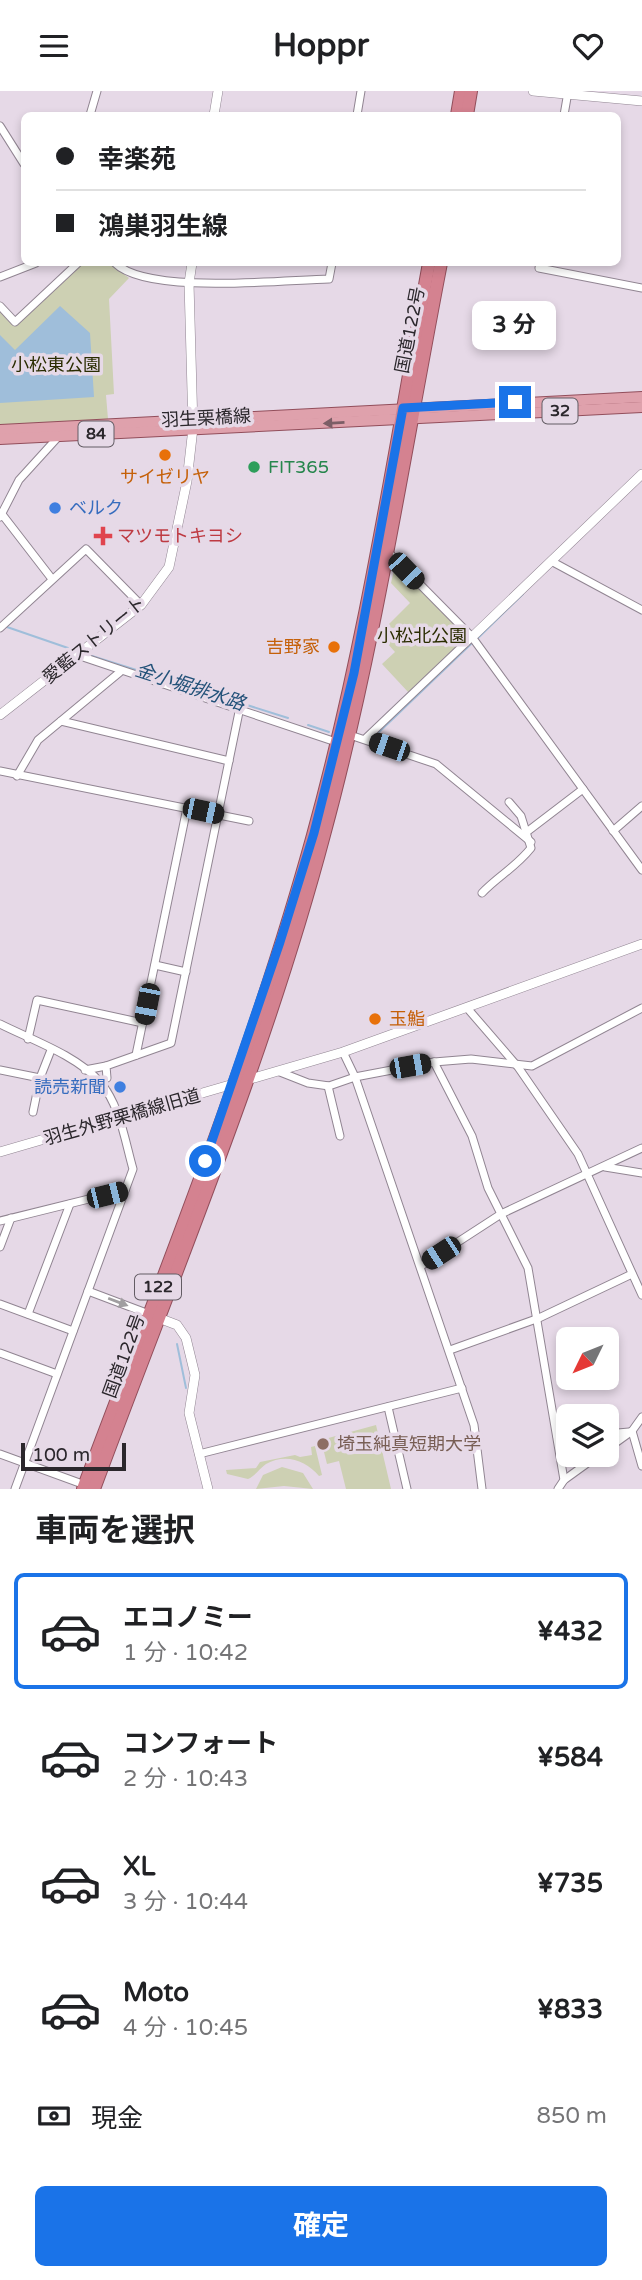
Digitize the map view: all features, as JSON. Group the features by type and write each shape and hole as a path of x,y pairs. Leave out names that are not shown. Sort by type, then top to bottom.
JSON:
{"highway":[{"path":"458,112 461,91"},
{"path":"468,112 471,91"},
{"name":"国道122号","path":"87,1488 304,907 350,735 388,552 429,266"},
{"name":"国道122号","path":"238,1084 296,894 337,742 440,266"}],"main road":[{"name":"32","path":"407,413 642,397"},
{"name":"32","path":"407,413 642,407"},
{"name":"羽生栗橋線","path":"0,430 407,413"},
{"name":"羽生栗橋線","path":"0,439 192,423"}],"street":[{"path":"91,112 97,91"},
{"path":"215,112 218,91"},
{"path":"358,112 361,91"},
{"path":"533,91 642,100"},
{"path":"565,112 568,92"},
{"path":"0,126 21,159"},
{"path":"0,277 28,266"},
{"path":"0,306 15,322 75,266"},
{"path":"119,266 135,277 188,283 329,279 331,266"},
{"name":"愛藍ストリート","path":"0,715 141,605 169,566 187,481 192,423 188,283 191,266"},
{"path":"539,266 642,288"},
{"path":"52,579 1,515 19,480 59,436"},
{"path":"365,739 640,480"},
{"path":"2,624 86,549 141,605"},
{"path":"388,552 472,637 642,870"},
{"path":"551,561 642,610"},
{"path":"77,655 239,712 337,742"},
{"path":"17,776 38,740 120,672"},
{"path":"85,1070 106,1066 171,1043 239,712"},
{"path":"61,721 229,761"},
{"path":"350,735 436,764 531,842"},
{"path":"0,771 249,821"},
{"path":"527,831 583,789"},
{"path":"482,893 492,882 513,870 531,848 527,831 509,802"},
{"path":"613,831 642,806"},
{"path":"136,1055 187,808"},
{"name":"羽生外野栗橋線旧道","path":"0,1152 343,1052 642,944"},
{"path":"155,965 186,972"},
{"path":"28,1039 37,1000 143,1023"},
{"path":"279,1072 308,1083 328,1086 355,1077 434,1062 485,1060 518,1067 532,1066 548,1060 642,1008"},
{"path":"468,1009 518,1067 578,1154 642,1295"},
{"path":"0,1024 51,1050 100,1082 118,1118 133,1169 15,1489"},
{"path":"33,1112 40,1078 51,1050"},
{"path":"343,1052 355,1077 474,1425 482,1489"},
{"path":"434,1062 472,1136 501,1215 528,1268 556,1436"},
{"path":"106,1066 107,1078"},
{"path":"0,1070 40,1078"},
{"path":"328,1086 340,1136"},
{"path":"421,1266 501,1215 642,1148"},
{"path":"603,1167 642,1173"},
{"path":"0,1221 125,1190"},
{"path":"29,1314 70,1204"},
{"path":"0,1247 11,1218"},
{"path":"450,1350 637,1279"},
{"path":"88,1291 177,1325 186,1338 195,1375 189,1413 208,1489"},
{"path":"0,1304 74,1331"},
{"path":"0,1353 57,1374"},
{"path":"199,1454 462,1388"},
{"path":"388,1407 407,1489"},
{"path":"619,1440 631,1431 642,1417"},
{"path":"619,1432 631,1431"},
{"path":"631,1431 642,1466"},
{"path":"0,1454 87,1488"},
{"path":"562,1467 564,1480"},
{"path":"558,1489 564,1480 582,1467"}],"green space":[{"name":"小松東公園","path":"78,266 113,266 129,278 109,299 114,394 106,395 108,419 0,425 0,311 15,326"},
{"name":"小松北公園","path":"396,561 468,636 409,693 382,664 395,652 379,634 410,603 391,583"},
{"path":"376,1425 391,1489 346,1489 339,1461 327,1464 321,1440"},
{"path":"315,1446 322,1475 319,1476 302,1462 288,1459 266,1464 248,1479 227,1474 226,1470 256,1468 260,1462 295,1455 312,1455 311,1447"},
{"path":"282,1467 303,1473 313,1489 284,1486 256,1489 263,1475"}],"water":[{"path":"60,306 90,333 94,397 0,403 0,335 15,350"}],"waterway":[{"path":"477,639 523,594"},
{"name":"金小堀排水路","path":"7,627 68,648"},
{"path":"377,734 472,643"},
{"name":"金小堀排水路","path":"92,656 288,718"},
{"name":"金小堀排水路","path":"308,725 329,732"},
{"path":"110,1089 116,1102"},
{"path":"177,1344 186,1388"}],"place":[{"name":"サイゼリヤ","path":"165,455"},
{"name":"FIT365","path":"254,467"},
{"name":"ベルク","path":"55,508"},
{"name":"マツモトキヨシ","path":"103,536"},
{"name":"吉野家","path":"334,647"},
{"name":"玉鮨","path":"375,1019"},
{"name":"読売新聞","path":"120,1087"},
{"name":"埼玉純真短期大学","path":"323,1444"}],"route":[{"path":"205,1161 233,1085 314,833 354,673 403,408 515,402"}]}
